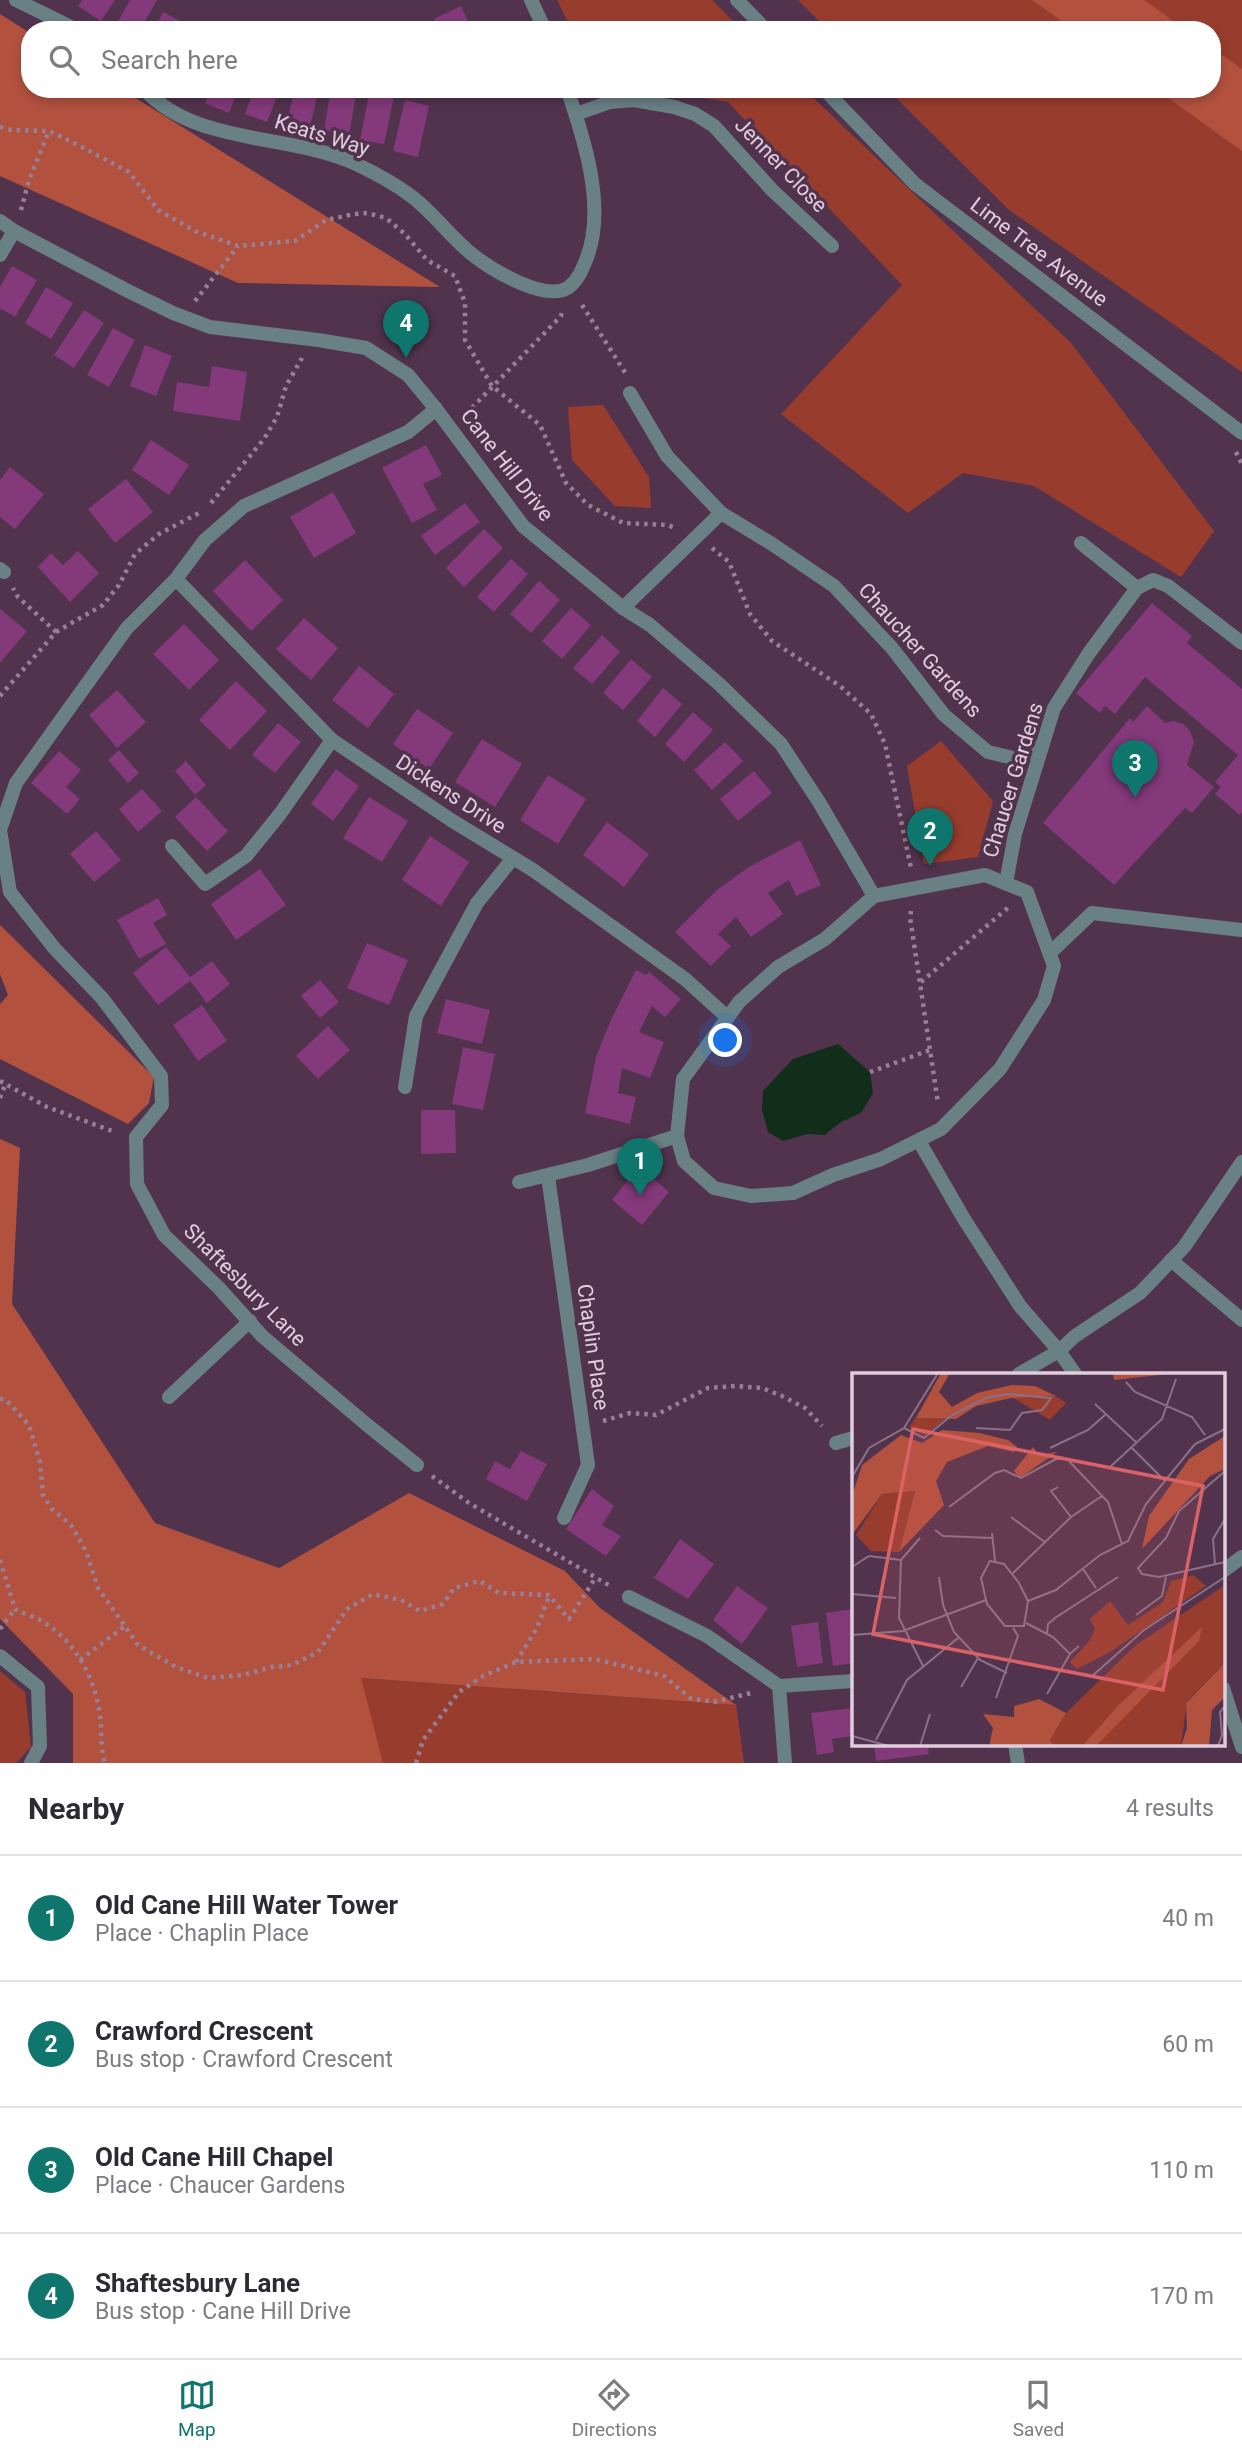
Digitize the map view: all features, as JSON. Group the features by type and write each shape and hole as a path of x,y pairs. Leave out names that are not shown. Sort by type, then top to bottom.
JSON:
{"street":[{"path":"16,0 59,21"},
{"path":"531,0 541,21"},
{"path":"737,0 757,21"},
{"name":"Keats Way","path":"152,98 177,115 201,124 322,152 349,161 383,177 411,196 439,220 471,254 499,272 542,291 568,287"},
{"path":"568,287 580,274 588,255 594,222 587,157 570,98"},
{"name":"Lime Tree Avenue","path":"833,98 915,184 1242,433"},
{"name":"Jenner Close","path":"576,114 610,103 634,100 674,107 695,114 714,126 772,190 832,246"},
{"name":"Cane Hill Drive","path":"0,221 126,290 183,317 210,327 366,348 408,375 452,429 523,526 623,608 650,625 718,683 780,744 819,802 874,896"},
{"path":"0,255 15,231"},
{"name":"Chaucher Gardens","path":"630,393 667,456 721,513 834,586 892,648 944,715 988,752 1017,759 1042,745"},
{"path":"136,1137 162,1105 162,1076 102,998 55,949 10,892 0,830 16,783 127,628 176,579 205,540 244,506 408,432 436,409"},
{"path":"623,608 721,513"},
{"path":"1081,543 1137,588 1153,580 1168,586 1242,643"},
{"name":"Dickens Drive","path":"176,579 332,740 451,820 533,870 675,972 727,1017"},
{"name":"Chaucer Gardens","path":"1006,883 1015,834 1054,708 1089,653 1137,588"},
{"path":"172,846 205,884 246,856 280,814 332,740"},
{"path":"405,1087 416,1016 477,903 513,858"},
{"path":"985,875 1027,892 1054,966 1044,1000 1024,1034 1000,1069 970,1102 941,1129 919,1141 881,1159 833,1175 793,1193 751,1196 714,1188 684,1161 677,1136 683,1079 739,1002 778,967 825,939 874,896 915,890 985,875"},
{"path":"1050,953 1092,913 1242,930"},
{"path":"519,1182 548,1176 677,1136"},
{"name":"Shaftesbury Lane","path":"136,1137 137,1184 164,1235 219,1288 262,1336 417,1465"},
{"path":"919,1141 964,1219 1020,1306 1074,1373"},
{"path":"1021,1373 1059,1351 1075,1336 1140,1293 1184,1247 1242,1162"},
{"name":"Chaplin Place","path":"548,1176 588,1465 564,1518"},
{"path":"1171,1260 1242,1320"},
{"path":"169,1397 250,1321"},
{"path":"836,1443 852,1438"},
{"path":"1224,1570 1242,1557"},
{"path":"629,1597 707,1636 779,1686 852,1681"},
{"path":"0,1656 38,1687 40,1746 31,1763"},
{"path":"779,1686 785,1763"},
{"path":"1224,1691 1242,1748"},
{"path":"1015,1745 1018,1763"}],"path":[{"path":"0,127 49,131 129,172 158,209 195,231 238,246 295,242 326,220 354,214 386,218 405,234 427,260 456,276 465,303 465,340 492,386 540,425 566,483 588,505 623,523 668,525 698,537 730,562 750,614 772,642 840,686 871,714 885,744 915,890 910,917 941,1129"},
{"path":"15,231 29,180 49,131"},
{"path":"183,317 238,246"},
{"path":"452,429 561,316 568,287"},
{"path":"568,287 592,318 631,381 630,393"},
{"path":"0,696 55,632 103,605 119,584 135,554 159,534 204,511 264,439 277,417 286,386 310,339"},
{"path":"2,571 18,597 55,632"},
{"path":"920,983 1027,892"},
{"path":"870,1072 930,1050"},
{"path":"0,1098 3,1082 47,1107 77,1120 136,1137"},
{"path":"582,1424 630,1413 656,1415 708,1388 762,1388 805,1408 836,1443"},
{"path":"0,1399 5,1399 29,1425 40,1462 43,1495 52,1509 71,1525 86,1551 98,1588 138,1644 176,1667 208,1678 243,1675 292,1665 318,1652 347,1609 373,1594 401,1600 420,1611 443,1604 454,1588 480,1581 499,1593 549,1595 569,1619 596,1577"},
{"path":"417,1465 469,1503 629,1597"},
{"path":"0,1560 15,1609 45,1623 72,1647 87,1671 99,1709 100,1748 105,1763"},
{"path":"516,1662 537,1628 549,1595"},
{"path":"0,1629 15,1609"},
{"path":"80,1660 125,1626"},
{"path":"416,1763 423,1740 459,1692 483,1676 516,1662 595,1659 664,1676 690,1698 714,1702 779,1686"}],"shaded area":[{"path":"557,0 712,0 733,21 568,21"},
{"path":"798,0 1242,0 1242,372 1009,210 896,98 1221,98 1221,21 819,21"},
{"path":"1032,0 1144,0 1173,21 1061,21"},
{"path":"0,14 21,27 21,98 136,98 440,287 238,283 0,176"},
{"path":"1221,54 1242,69 1242,151 1168,98 1221,98"},
{"path":"703,98 813,98 1071,343 1214,531 1181,577 1034,486 963,473 908,513 781,414 902,285 728,102"},
{"path":"603,405 649,477 651,508 615,506 572,460 568,407"},
{"path":"941,741 993,801 978,857 924,864 907,766"},
{"path":"0,925 154,1077 149,1103 128,1124 0,1059 0,1004 8,995 0,974"},
{"path":"838,1044 870,1072 873,1093 861,1113 841,1122 825,1135 808,1134 783,1141 768,1132 762,1110 763,1091 793,1059"},
{"path":"0,1139 20,1148 12,1304 155,1523 279,1568 409,1493 565,1571 600,1608 736,1705 361,1678 383,1763 73,1763 73,1694 0,1619"},
{"path":"0,1671 25,1692 31,1747 16,1763 0,1763"},
{"path":"360,1678 736,1705 744,1763 383,1763"}],"building":[{"path":"82,0 115,0 101,21 78,6"},
{"path":"130,0 157,0 145,21 118,21"},
{"path":"461,6 468,21 435,21 434,19"},
{"path":"163,12 180,21 158,21"},
{"path":"207,98 235,98 229,113 205,103"},
{"path":"251,98 276,98 267,122 245,114"},
{"path":"293,98 317,98 309,130 286,124"},
{"path":"329,98 355,98 349,135 324,130"},
{"path":"368,98 394,98 384,144 360,140"},
{"path":"405,100 429,106 418,157 393,151"},
{"path":"12,266 37,280 15,317 0,308 0,287"},
{"path":"46,287 73,303 51,339 25,323"},
{"path":"84,310 104,323 74,368 54,355"},
{"path":"113,328 135,340 109,387 87,375"},
{"path":"145,345 172,356 156,396 130,386"},
{"path":"212,366 247,372 240,421 173,411 177,382 209,387"},
{"path":"151,440 189,465 169,495 132,470"},
{"path":"426,445 442,475 423,484 437,510 412,523 382,468"},
{"path":"10,467 44,494 15,529 0,517 0,480"},
{"path":"126,479 153,512 115,543 88,509"},
{"path":"333,492 356,533 314,558 290,517"},
{"path":"465,503 480,522 435,555 421,536"},
{"path":"484,529 503,548 464,587 446,568"},
{"path":"78,551 99,573 70,602 38,567 51,553 63,565"},
{"path":"511,559 528,574 494,612 477,597"},
{"path":"245,560 283,600 251,631 213,591"},
{"path":"539,581 560,600 531,633 510,614"},
{"path":"1152,603 1192,636 1187,643 1242,689 1240,815 1215,794 1221,787 1215,782 1238,755 1145,677 1115,714 1105,706 1100,713 1076,693"},
{"path":"571,608 591,625 562,659 542,641"},
{"path":"0,609 27,631 0,663"},
{"path":"304,618 338,648 311,680 276,649"},
{"path":"184,624 219,660 189,690 153,654"},
{"path":"602,635 620,652 592,684 573,668"},
{"path":"631,659 652,677 623,710 603,693"},
{"path":"359,666 394,694 368,728 332,700"},
{"path":"236,681 267,711 230,750 199,720"},
{"path":"663,688 682,704 655,737 637,721"},
{"path":"117,690 146,722 117,748 89,715"},
{"path":"1147,706 1165,723 1174,721 1183,724 1190,731 1194,742 1187,765 1214,787 1192,813 1185,808 1114,885 1043,823 1130,718 1133,722"},
{"path":"417,709 453,733 429,769 393,744"},
{"path":"693,712 713,730 684,762 665,744"},
{"path":"278,723 301,742 275,773 252,755"},
{"path":"482,739 522,764 495,807 455,782"},
{"path":"725,742 743,761 712,790 694,770"},
{"path":"119,750 139,773 128,783 108,760"},
{"path":"59,751 81,770 66,787 80,799 67,814 31,783"},
{"path":"186,761 206,785 195,795 175,771"},
{"path":"336,769 359,786 333,821 311,804"},
{"path":"754,771 772,793 738,821 720,799"},
{"path":"548,775 586,799 558,844 520,820"},
{"path":"142,789 162,811 138,832 119,809"},
{"path":"196,797 228,831 207,851 175,817"},
{"path":"369,797 408,821 382,862 343,838"},
{"path":"607,822 649,854 624,887 583,855"},
{"path":"96,831 121,860 94,882 70,854"},
{"path":"430,836 469,862 441,906 402,880"},
{"path":"800,840 821,885 796,896 789,880 768,893 783,914 751,937 736,917 718,934 731,946 711,966 675,932 718,889 749,867"},
{"path":"260,869 286,905 236,940 211,904"},
{"path":"158,898 167,915 153,923 166,944 139,959 117,920"},
{"path":"367,943 408,960 389,1005 347,988"},
{"path":"166,947 190,977 212,961 230,984 207,1003 190,981 158,1005 133,973"},
{"path":"636,970 646,975 649,972 681,999 665,1017 652,1006 639,1032 664,1042 650,1078 622,1068 618,1093 636,1097 630,1124 585,1113 596,1057"},
{"path":"320,980 339,1002 320,1018 301,996"},
{"path":"446,999 490,1010 482,1044 437,1033"},
{"path":"202,1005 227,1041 198,1061 173,1025"},
{"path":"328,1026 350,1050 318,1079 296,1056"},
{"path":"463,1047 495,1054 483,1110 452,1104"},
{"path":"421,1110 455,1110 456,1153 421,1154"},
{"path":"639,1166 669,1192 642,1225 612,1200"},
{"path":"521,1451 547,1464 527,1501 486,1479 495,1461 510,1469"},
{"path":"592,1489 614,1506 602,1525 621,1536 606,1556 566,1529"},
{"path":"680,1539 714,1564 688,1599 654,1578"},
{"path":"737,1586 768,1608 742,1644 713,1620"},
{"path":"852,1609 852,1663 833,1666 826,1613"},
{"path":"818,1622 823,1663 797,1667 791,1626"},
{"path":"852,1708 852,1736 832,1739 834,1752 817,1755 811,1713"},
{"path":"874,1745 928,1745 929,1754 876,1761"}],"place":[{"name":"Shaftesbury Lane","path":"406,358"},
{"name":"Old Cane Hill Chapel","path":"1135,798"},
{"name":"Crawford Crescent","path":"930,866"},
{"name":"Old Cane Hill Water Tower","path":"640,1196"}]}
